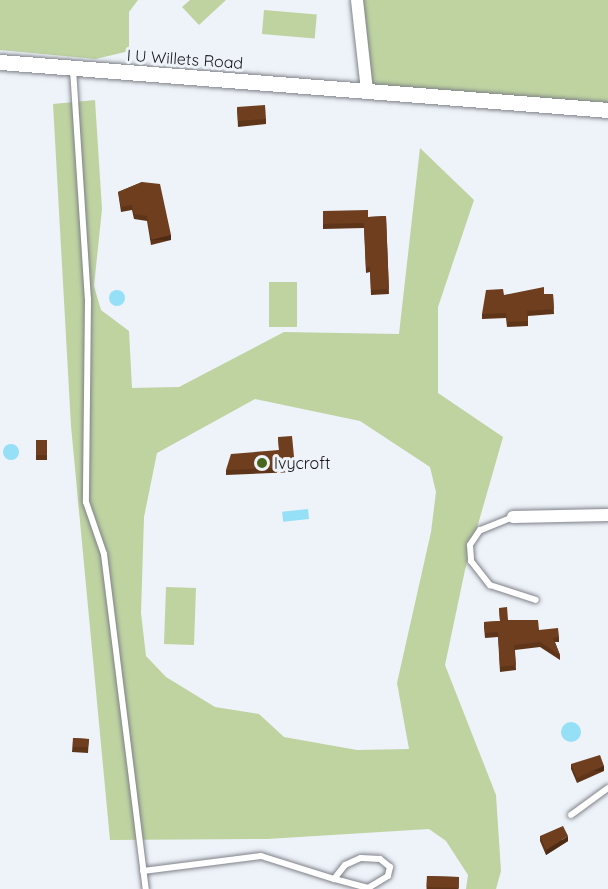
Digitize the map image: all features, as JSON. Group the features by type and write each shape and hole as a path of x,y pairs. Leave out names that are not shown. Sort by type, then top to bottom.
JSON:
{"street":[{"path":"357,0 367,91"},
{"name":"I U Willets Road","path":"0,62 608,110"},
{"path":"513,518 608,514"}],"lane":[{"path":"73,68 88,299 86,502 104,554 146,889"},
{"path":"513,518 480,530 470,545 471,561 490,585 536,600"},
{"path":"571,815 608,788"},
{"path":"143,871 261,856 334,879 368,888 388,876 390,867 380,859 361,858 345,866 334,879"}],"green space":[{"path":"0,0 138,0 129,12 129,51 96,59 0,50"},
{"path":"190,0 226,0 199,25 182,7"},
{"path":"361,0 608,0 608,110 367,91"},
{"path":"264,10 317,15 315,39 262,34"},
{"path":"95,100 102,209 94,286 101,310 129,331 132,388 179,387 284,332 399,334 420,148 474,200 438,307 438,393 503,437 465,570 445,665 496,795 501,871 496,889 466,889 468,875 446,841 429,829 267,839 110,840 71,426 53,104","holes":["255,399 360,421 430,467 436,492 431,532 397,683 409,749 357,750 284,737 259,714 215,707 166,677 146,656 141,613 144,517 157,453"]},
{"path":"269,282 297,282 297,327 269,327"},
{"path":"166,587 196,588 194,645 164,644"}],"water":[{"path":"114,290 120,290 125,298 123,304 114,306 109,301 109,295"},
{"path":"8,444 14,444 19,452 17,458 8,460 3,455 3,449"},
{"path":"308,509 309,519 283,522 282,512"},
{"path":"567,722 575,722 581,728 581,736 575,742 567,742 561,736 561,728"}],"building":[{"path":"265,105 266,119 238,121 237,107"},
{"path":"142,182 160,184 171,235 151,240 147,216 134,214 132,205 121,207 118,192"},
{"path":"368,210 368,217 386,216 389,289 371,290 370,267 366,268 364,223 323,224 323,211"},
{"path":"544,287 544,294 553,294 554,309 527,311 528,321 507,322 506,313 482,314 486,290 503,289 504,295"},
{"name":"Ivycroft","path":"292,436 295,467 226,470 231,454 279,450 278,437"},
{"path":"36,440 47,440 47,455 36,455"},
{"path":"507,607 508,620 538,620 539,630 558,628 559,637 553,638 560,655 540,642 514,645 516,665 500,667 498,632 485,633 484,622 500,621 499,608"},
{"path":"73,738 89,739 88,747 73,747"},
{"path":"600,755 604,766 577,778 571,764"},
{"path":"563,826 568,836 546,850 540,836"},
{"path":"427,876 459,877 459,888 427,887"}],"place":[{"name":"Ivycroft","path":"262,463"}]}
